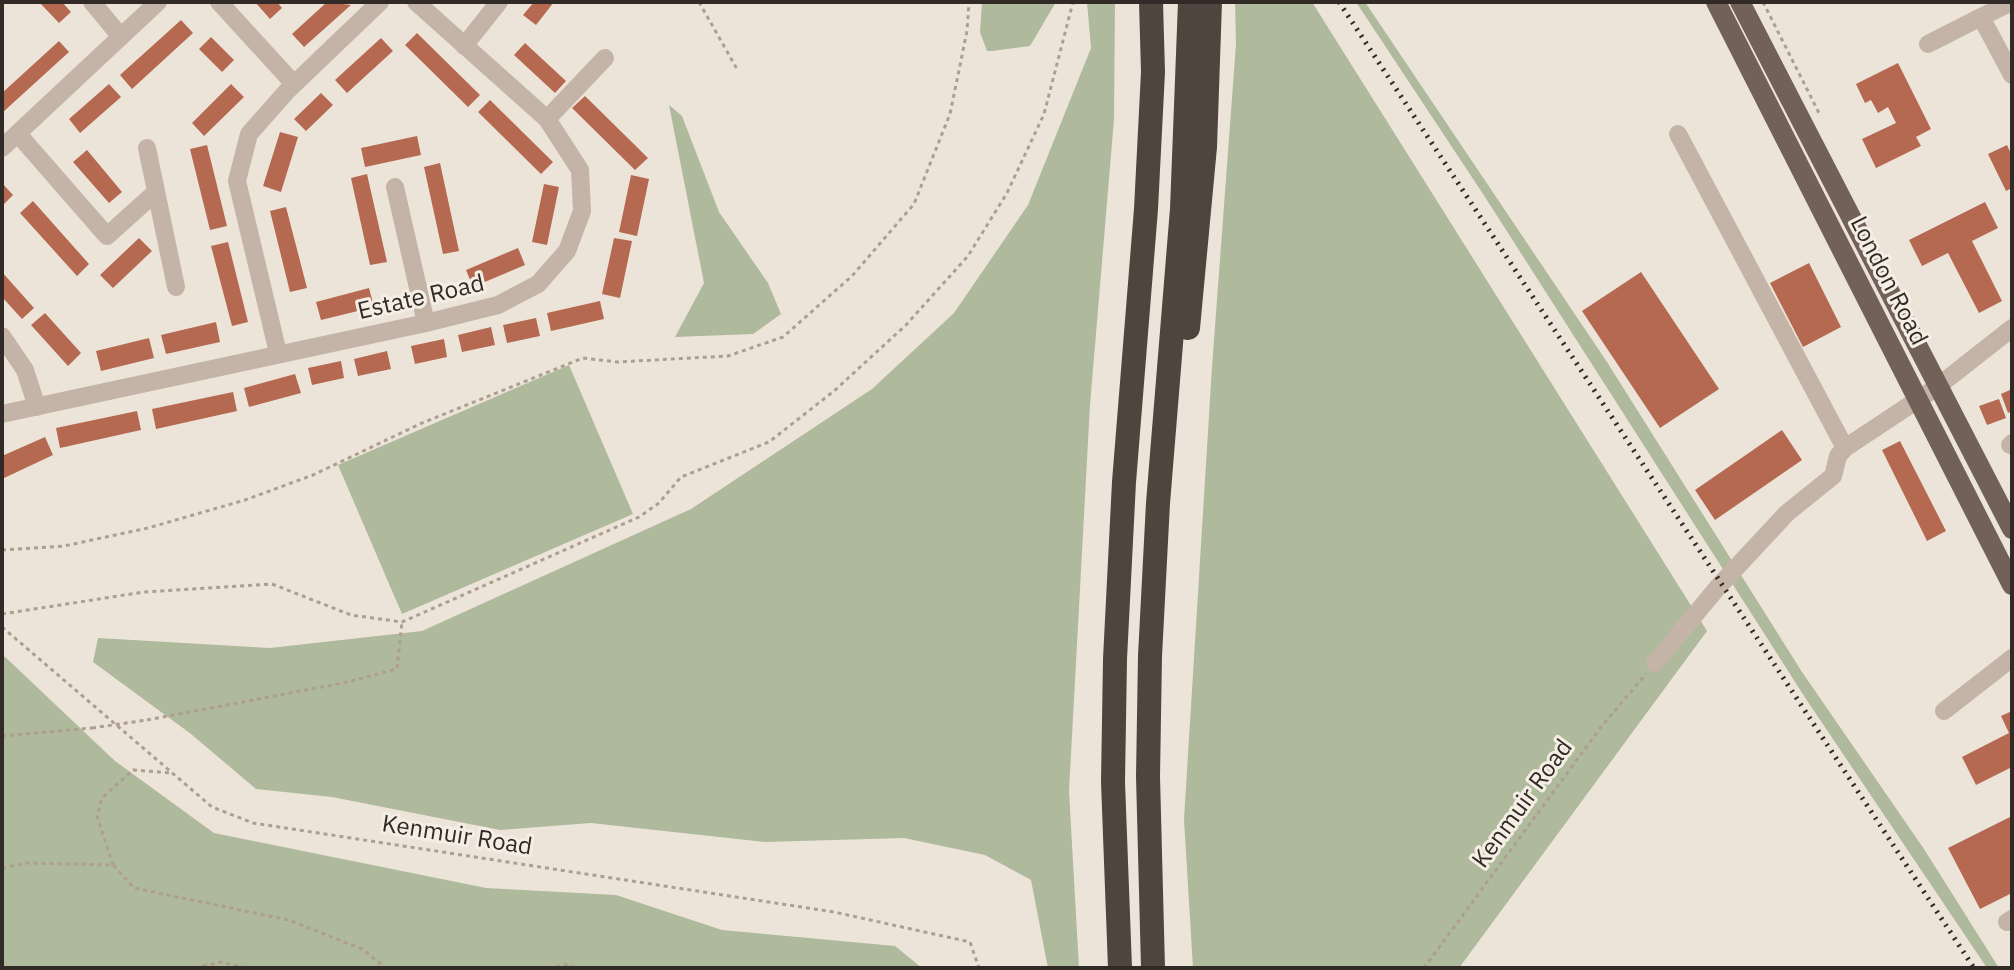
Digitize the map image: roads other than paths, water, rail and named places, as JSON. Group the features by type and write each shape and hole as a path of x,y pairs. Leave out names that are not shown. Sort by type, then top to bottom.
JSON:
{"highway":[{"path":"1120,968 1113,782 1115,659 1124,482 1146,209 1153,72 1151,2"},
{"path":"1153,968 1148,776 1158,503 1182,209 1190,2"},
{"path":"1148,776 1205,147 1210,2"}],"main road":[{"name":"London Road","path":"1716,2 2012,585"},
{"name":"London Road","path":"1740,2 2012,529"}],"street":[{"path":"92,2 121,37"},
{"path":"2,148 158,2"},
{"path":"219,2 294,84"},
{"path":"278,353 237,181 249,134 294,84 380,2"},
{"name":"Estate Road","path":"2,414 426,323 498,305 538,284 567,251 582,211 580,170 547,119 416,2"},
{"path":"464,46 499,2"},
{"path":"1928,44 2012,2"},
{"path":"1981,17 2012,75"},
{"path":"547,119 605,58"},
{"path":"18,134 107,236 156,192"},
{"path":"1678,134 1845,448"},
{"path":"147,148 176,287"},
{"path":"395,187 426,323"},
{"path":"1655,663 1718,587 1787,513 1833,476 1838,456 1845,448 1937,387 2012,328"},
{"path":"2,336 25,370 37,407"},
{"path":"1944,711 2012,658"}],"railway":[{"path":"1339,2 1974,968"}]}
